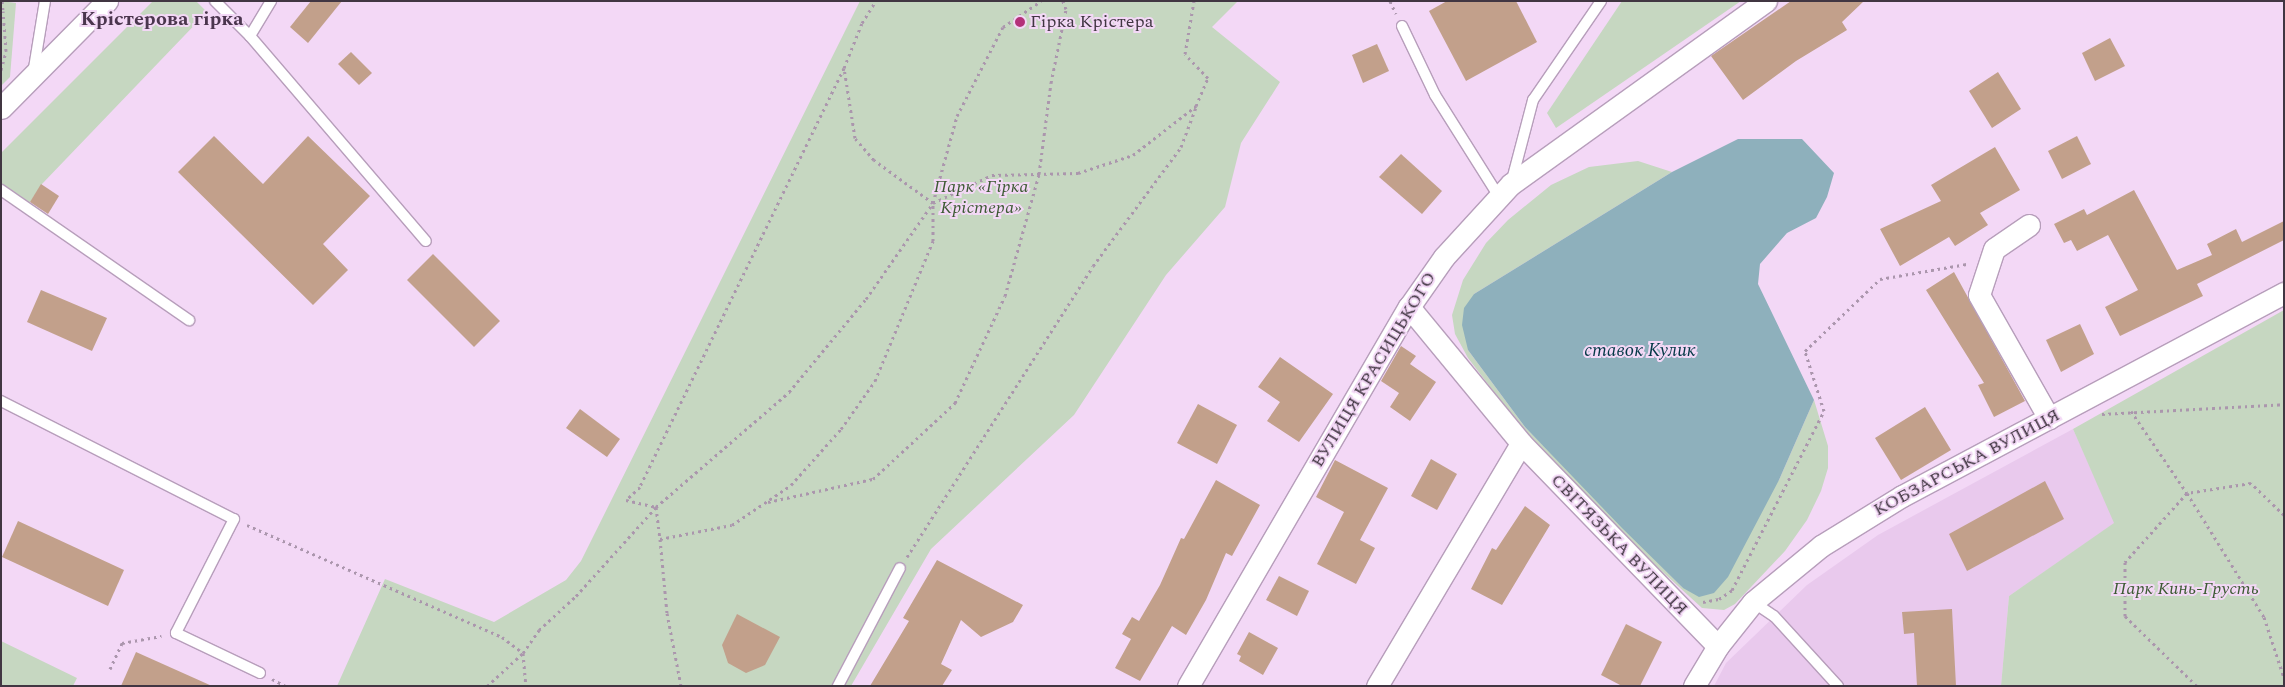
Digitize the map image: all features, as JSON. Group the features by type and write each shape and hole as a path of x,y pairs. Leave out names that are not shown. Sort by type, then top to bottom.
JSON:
{"street":[{"path":"1,108 107,1"},
{"name":"ВУЛИЦЯ КРАСИЦЬКОГО","path":"1188,686 1409,307 1444,257 1505,189 1766,1"},
{"path":"2029,225 1994,249 1979,295 2049,418"},
{"name":"КОБЗАРСЬКА ВУЛИЦЯ","path":"1694,686 1718,646 1753,602 1821,546 1902,496 2284,294"},
{"name":"СВІТЯЗЬКА ВУЛИЦЯ","path":"1409,307 1521,443 1718,646"},
{"path":"1377,686 1521,443"}],"lane":[{"path":"31,76 38,53 45,1"},
{"path":"215,1 250,36 426,241"},
{"path":"250,36 271,1"},
{"path":"1505,189 1534,100 1601,1"},
{"path":"1402,26 1435,95 1505,189"},
{"path":"1,190 189,320"},
{"path":"1,401 234,519 176,633 260,673"},
{"path":"838,686 900,568"},
{"path":"1753,602 1774,616 1838,686"}],"path":[{"path":"1,70 6,51 2,1"},
{"path":"656,506 626,500 640,488 844,68 862,23 876,1"},
{"path":"660,539 732,525 792,484 841,429 874,381 933,241 933,203 957,116 1003,27 1041,1"},
{"path":"765,503 872,479 955,403 1005,296 1039,174 1051,83 1066,10 1063,1"},
{"path":"900,568 1093,266 1181,147 1208,78 1185,54 1194,1"},
{"path":"844,68 855,138 874,160 933,203"},
{"path":"486,686 522,653 539,630 576,596 656,506 789,392 866,300 933,203 992,175 1078,173 1133,155 1196,106"},
{"path":"1732,590 1824,411 1804,351 1880,279 1965,263 1987,269"},
{"path":"2095,414 2284,404"},
{"path":"2131,411 2187,493 2264,617 2284,678"},
{"path":"2197,686 2125,616 2125,562 2187,493 2252,483 2284,516"},
{"path":"656,506 667,613 681,686"},
{"path":"234,519 502,637 522,653 526,686"},
{"path":"110,670 122,643 176,633"}],"shaded area":[{"path":"2073,429 2115,523 2009,596 2001,686 1714,686 1726,663 1807,585 1878,535"}],"green space":[{"path":"1,1 16,3 10,77 1,86"},
{"path":"153,1 196,1 207,12 42,184 29,204 1,184 1,153"},
{"name":"Парк «Гірка Крістера»","path":"860,1 1238,1 1212,27 1280,82 1241,143 1225,207 1166,275 1074,415 931,549 851,686 337,686 385,579 494,622 566,580 581,561"},
{"path":"1622,1 1741,1 1556,128 1547,113"},
{"path":"1638,161 1672,172 1474,294 1468,350 1525,427 1683,588 1779,480 1814,400 1828,446 1828,468 1821,491 1807,520 1785,551 1735,604 1724,610 1702,608 1619,532 1523,430 1468,358 1455,334 1452,315 1463,280 1486,243 1508,220 1551,185 1589,167"},
{"name":"Парк Кинь-Грусть","path":"2284,310 2284,686 2001,686 2009,596 2114,523 2073,429"},
{"path":"1,641 77,678 73,686 1,686"}],"water":[{"name":"ставок Кулик","path":"1738,139 1802,139 1834,173 1827,197 1816,218 1787,233 1760,264 1758,284 1814,400 1779,480 1728,577 1714,593 1699,597 1683,588 1622,528 1525,427 1468,350 1462,325 1464,308 1474,294 1672,172"}],"building":[{"path":"311,1 342,1 308,43 290,27"},
{"path":"1447,1 1516,1 1537,42 1466,81 1429,11"},
{"path":"1791,1 1864,1 1842,22 1847,30 1796,61 1743,100 1711,56"},
{"path":"2110,38 2125,66 2095,81 2082,53"},
{"path":"1377,44 1389,71 1363,83 1352,55"},
{"path":"351,52 372,73 359,85 338,64"},
{"path":"1998,72 2021,109 1992,128 1969,91"},
{"path":"214,136 263,184 308,136 370,196 323,244 348,270 313,305 178,172"},
{"path":"2077,136 2091,164 2062,179 2048,151"},
{"path":"1995,147 2020,190 1980,213 1988,225 1955,246 1949,237 1900,266 1880,229 1941,201 1931,185"},
{"path":"1401,154 1442,191 1422,214 1379,177"},
{"path":"41,184 59,196 48,214 30,202"},
{"path":"2134,190 2177,270 2212,255 2207,244 2236,229 2242,242 2284,221 2284,240 2197,284 2203,296 2120,336 2105,307 2138,290 2108,235 2077,251 2071,240 2064,243 2054,224 2084,209 2087,215"},
{"path":"433,254 500,321 474,347 407,280"},
{"path":"1954,272 2025,401 1994,417 1978,385 1984,383 1926,290"},
{"path":"41,290 107,318 92,351 27,322"},
{"path":"2080,324 2094,354 2061,372 2046,340"},
{"path":"1401,346 1416,356 1410,364 1436,382 1410,421 1390,407 1399,393 1381,381"},
{"path":"1280,357 1333,394 1299,442 1267,421 1280,402 1258,387"},
{"path":"1198,404 1237,425 1217,464 1177,443"},
{"path":"1925,407 1951,450 1901,480 1875,438"},
{"path":"580,409 620,439 607,457 566,428"},
{"path":"1431,459 1457,474 1437,510 1411,496"},
{"path":"1335,460 1388,488 1360,540 1375,548 1356,584 1317,564 1344,512 1316,497"},
{"path":"1216,480 1260,505 1232,556 1226,553 1206,600 1186,635 1172,626 1140,681 1115,668 1131,639 1122,634 1132,617 1139,621 1160,585 1181,538 1184,539"},
{"path":"2045,481 2064,519 1967,571 1949,534"},
{"path":"1525,506 1550,525 1502,605 1471,589 1492,548 1496,550"},
{"path":"18,521 124,570 108,606 2,557"},
{"path":"937,560 1023,605 1013,622 981,637 961,620 941,664 952,670 942,686 870,686 909,621 903,618"},
{"path":"1279,576 1309,591 1297,616 1266,600"},
{"path":"1952,609 1956,686 1917,686 1914,633 1904,634 1902,612"},
{"path":"737,614 780,637 765,665 746,673 728,663 722,645"},
{"path":"1626,624 1662,642 1640,686 1622,686 1601,675"},
{"path":"1249,632 1278,648 1263,675 1239,661 1241,656 1237,654"},
{"path":"136,652 212,686 121,686"}],"place":[{"name":"Гірка Крістера","path":"1020,22"}],"district":[{"name":"Крістерова гірка","path":"162,19"}]}
